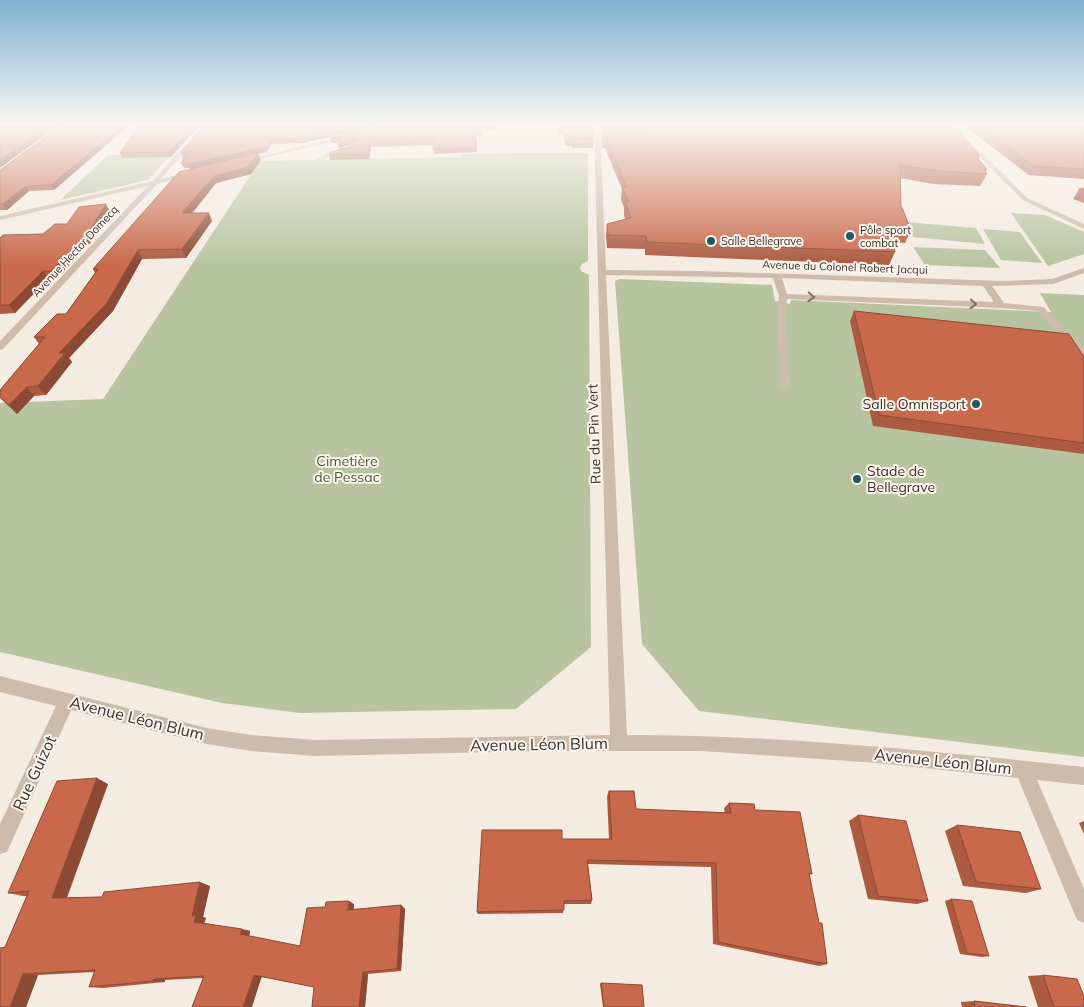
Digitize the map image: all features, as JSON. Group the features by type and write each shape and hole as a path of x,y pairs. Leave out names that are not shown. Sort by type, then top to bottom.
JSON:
{"street":[{"name":"Avenue Hector Domecq","path":"0,347 164,172"},
{"path":"0,218 196,172"},
{"name":"Rue du Pin Vert","path":"602,172 603,272 619,742"},
{"path":"998,172 1025,199 1084,226"},
{"path":"1012,175 1036,198 1084,221"},
{"name":"Avenue du Colonel Robert Jacqui","path":"603,272 699,272 986,284 1053,281 1084,270"},
{"path":"777,276 783,296 785,386"},
{"path":"986,284 1001,305"},
{"path":"783,296 1001,305 1041,310 1053,324 1075,341 1084,354"},
{"name":"Avenue Léon Blum","path":"0,684 207,736 260,744 316,748 619,742 702,743 878,754 1084,776"},
{"name":"Rue Guizot","path":"0,845 67,701"},
{"path":"1024,770 1084,913"}],"green space":[{"path":"90,172 155,172 148,180 60,200"},
{"name":"Cimetière de Pessac","path":"253,172 588,172 588,261 582,264 580,268 581,271 589,275 591,647 516,709 300,713 222,703 0,652 0,403 103,399"},
{"path":"1011,213 1045,215 1084,232 1084,254 1048,266"},
{"path":"906,222 976,228 985,244 913,237"},
{"path":"983,229 1020,232 1042,263 1001,260"},
{"path":"913,247 985,250 1000,268 925,265"},
{"name":"Stade de Bellegrave","path":"620,279 772,285 775,301 790,304 791,300 1051,312 1040,293 1084,295 1084,757 699,711 642,644 615,281"}],"building":[{"path":"0,172 67,172 51,185 26,186 3,204 0,204"},
{"path":"179,172 229,172 214,176 182,213 209,213 182,249 138,250 107,303 59,353 65,353 38,386 27,387 9,405 0,397 0,390 45,337 34,337 57,314 66,314 98,269 93,269"},
{"path":"621,172 900,172 901,205 911,230 890,228 895,252 647,242 646,236 608,235 607,224 631,218 625,202 629,202 622,187 627,187"},
{"path":"955,172 985,172 987,174"},
{"path":"106,204 87,235 51,271 43,271 9,305 0,305 0,238 3,235 43,234 55,224 67,224 79,207"},
{"name":"Salle Omnisport","path":"854,311 1069,334 1084,357 1084,443 879,415"},
{"path":"97,778 52,898 102,897 104,892 200,882 192,916 196,915 194,922 242,929 240,934 300,946 307,908 325,907 326,902 349,901 348,910 401,905 397,969 363,972 359,1007 312,1007 314,987 254,975 243,1007 192,1007 204,976 154,979 153,981 89,987 95,970 23,974 10,1007 0,1007 0,948 5,947 29,891 8,893 57,781"},
{"path":"609,791 634,791 636,809 731,813 729,803 754,804 755,810 800,812 812,874 809,873 819,923 822,923 827,964 718,942 716,863 587,860 592,900 564,901 564,910 477,912 482,830 562,830 562,839 612,839"},
{"path":"858,815 906,821 928,901 878,896"},
{"path":"957,825 1020,832 1041,889 976,882"},
{"path":"951,899 972,901 989,956 967,953"},
{"path":"1043,975 1077,979 1084,996 1084,1007 1054,1007"},
{"path":"601,983 642,985 644,1007 604,1007"},
{"path":"974,1001 1026,1007 975,1007"}],"place":[{"name":"Pôle sport combat","path":"850,236"},
{"name":"Salle Bellegrave","path":"711,241"},
{"name":"Salle Omnisport","path":"976,404"},
{"name":"Stade de Bellegrave","path":"857,479"}]}
